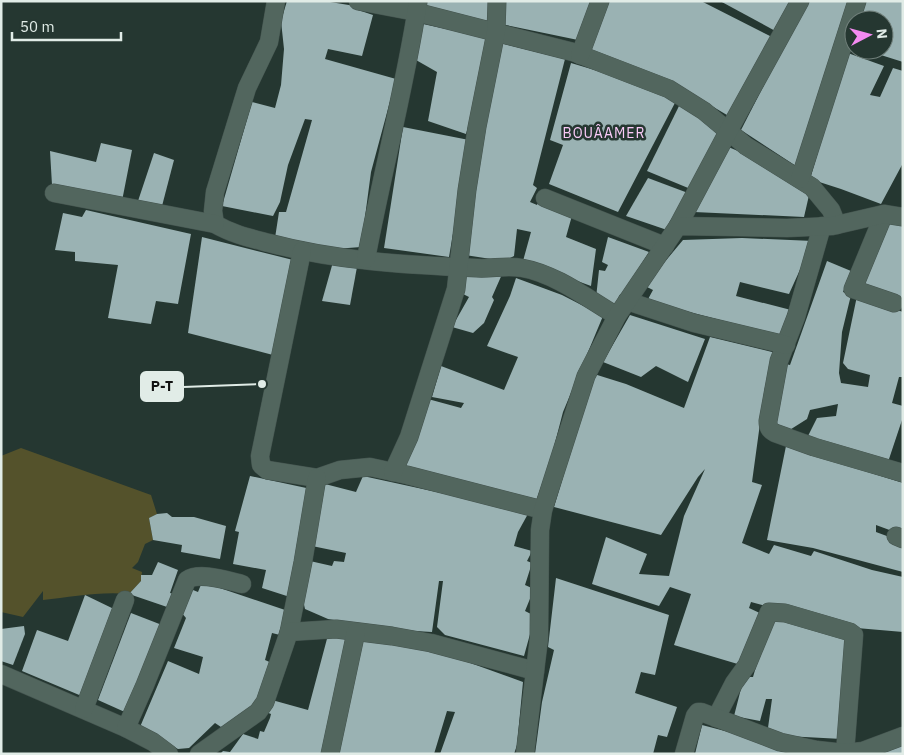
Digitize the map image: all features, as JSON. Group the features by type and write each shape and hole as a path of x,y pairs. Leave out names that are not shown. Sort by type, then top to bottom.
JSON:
{"street":[{"path":"215,224 213,211 215,192 247,88 269,42 276,1"},
{"path":"358,1 417,7 496,32 580,55 669,89 728,130 746,146 812,188 831,210 830,226 779,361 768,421 770,430 814,447 903,473"},
{"path":"393,472 409,437 456,289 467,190 477,127 496,32 497,1"},
{"path":"580,55 600,1"},
{"path":"525,754 539,638 540,530 543,510 586,376 617,316 678,226 728,130 800,1"},
{"path":"800,179 857,1"},
{"path":"366,260 385,162 402,91 417,7"},
{"path":"54,193 215,224 230,232 302,251 418,266 478,268 511,266 524,268 553,278 617,316"},
{"path":"545,198 665,246"},
{"path":"678,226 787,228 830,226 898,214"},
{"path":"894,303 853,289 898,214"},
{"path":"302,251 260,456 261,465 267,470 318,478 340,470 370,467 543,510"},
{"path":"627,301 694,323 786,345"},
{"path":"199,754 258,712 265,702 288,632 318,478"},
{"path":"126,728 187,580 196,576 203,576 242,584"},
{"path":"84,709 125,600"},
{"path":"716,718 734,683 747,665 767,615 772,611 785,613 850,632 854,635 845,753"},
{"path":"288,632 336,629 431,643 535,671"},
{"path":"330,754 356,632"},
{"path":"1,674 126,728 153,742 168,754"},
{"path":"684,754 695,716 698,712 780,742 817,750 845,753 863,751 903,736"}],"shaded area":[{"path":"21,448 151,495 157,514 149,518 153,540 145,544 138,562 132,568 142,572 141,581 129,594 97,594 43,600 43,591 23,617 1,612 1,456"}],"building":[{"path":"287,1 324,1 355,6 358,10 373,15 362,56 328,49 325,59 396,79 371,172 361,247 335,249 275,238 279,212 286,212 312,120 305,119 288,165 280,202 273,216 222,206 252,102 275,108 281,85 284,49 281,21"},
{"path":"427,1 489,1 488,21 425,10"},
{"path":"502,1 592,1 578,40 501,24"},
{"path":"606,1 701,1 774,38 732,118 673,83 588,49"},
{"path":"720,1 796,1 779,33"},
{"path":"807,1 854,1 851,10 844,10 844,31 799,168 741,130"},
{"path":"862,1 903,1 903,62 894,59 894,10 859,10"},
{"path":"423,24 493,39 466,134 428,121 437,72 416,60"},
{"path":"500,43 565,59 533,185 537,188 530,202 537,205 540,199 573,212 566,237 596,249 591,286 523,261 531,232 517,229 514,256 504,261 465,255 476,157"},
{"path":"844,55 844,60 867,60 884,66 870,95 880,97 893,68 903,71 903,163 881,204 810,179 818,152 814,150"},
{"path":"571,63 645,85 677,99 618,212 549,184 563,145 550,140"},
{"path":"680,104 722,131 693,190 647,171"},
{"path":"403,127 469,140 449,257 384,248"},
{"path":"101,143 132,150 122,201 52,185 50,151 96,162"},
{"path":"726,146 757,159 810,191 804,217 694,212"},
{"path":"154,153 174,160 162,206 138,201"},
{"path":"648,178 688,193 667,230 626,216"},
{"path":"86,210 191,234 178,304 156,301 151,324 108,318 118,265 75,261 75,252 55,250 63,213 82,217"},
{"path":"885,220 903,226 903,304 862,286"},
{"path":"202,237 293,260 273,355 188,333"},
{"path":"608,237 649,252 615,306 596,298 599,270 605,271 608,265 602,262"},
{"path":"742,238 813,241 789,294 740,282 736,296 791,310 781,336 647,301 653,290 647,287 683,240"},
{"path":"827,261 851,271 843,292 851,295 842,332 839,373 841,383 868,387 870,375 848,369 843,363 857,296 903,312 903,377 899,377 892,403 903,406 903,417 887,465 807,438 817,418 836,416 838,404 810,410 807,419 788,431 774,428 781,363 790,365"},
{"path":"333,262 357,267 350,305 322,301"},
{"path":"465,271 503,272 492,297 494,300 484,323 473,333 452,327 469,297 461,293"},
{"path":"516,278 562,295 603,316 563,412 550,462 536,501 401,465 428,399 461,408 464,403 432,397 441,366 504,390 518,357 487,346 510,296"},
{"path":"630,315 705,339 688,382 656,366 641,377 603,362"},
{"path":"710,337 776,353 771,388 765,387 752,482 762,485 742,543 769,554 774,545 811,556 814,551 872,570 903,577 903,632 845,627 751,602 749,608 764,615 741,665 674,645 691,594 670,587 659,606 592,584 606,537 647,554 639,574 669,576 684,516 705,469 661,535 554,507 594,374 626,384 684,408"},
{"path":"786,446 903,483 903,535 876,525 876,532 903,542 903,572 813,548 767,540"},
{"path":"250,476 311,489 293,598 262,588 266,570 233,564 239,532 235,531"},
{"path":"363,476 529,512 518,532 514,546 532,551 527,561 532,563 525,585 534,589 525,611 535,616 524,656 445,635 437,627 443,581 439,581 432,632 398,630 328,619 305,609 303,600 310,561 332,566 334,561 344,562 346,553 312,546 325,484 356,492"},
{"path":"167,513 172,517 194,517 226,526 220,559 181,552 182,545 153,540 149,518 157,514"},
{"path":"158,562 178,570 170,593 174,594 170,608 129,594 141,581 141,575 152,575"},
{"path":"556,578 669,615 655,675 641,672 635,693 677,707 667,737 658,735 653,754 535,754 542,702 554,650 548,647"},
{"path":"202,582 291,612 284,636 272,633 265,660 274,664 258,706 227,731 215,723 189,748 178,749 140,727 168,661 199,674 203,657 174,648 186,618 181,612 188,588 198,592"},
{"path":"85,595 116,610 84,697 22,671 37,630 68,641"},
{"path":"131,613 162,625 127,713 98,700"},
{"path":"771,616 853,636 842,739 767,735 772,699 766,699 760,721 734,716 744,677 753,677"},
{"path":"24,626 25,634 13,665 1,661 1,629"},
{"path":"328,635 350,640 323,754 220,754 223,751 230,752 243,734 258,739 260,731 264,732 270,718 271,714 266,712 272,700 308,710"},
{"path":"360,640 437,651 523,682 517,745 514,754 440,754 455,712 447,711 434,754 336,754"},
{"path":"702,725 771,743 801,754 695,754"},
{"path":"903,741 903,754 873,754"}],"place":[{"name":"P-T","path":"262,384"}],"district":[{"name":"BOUÂAMER","path":"604,133"}]}
